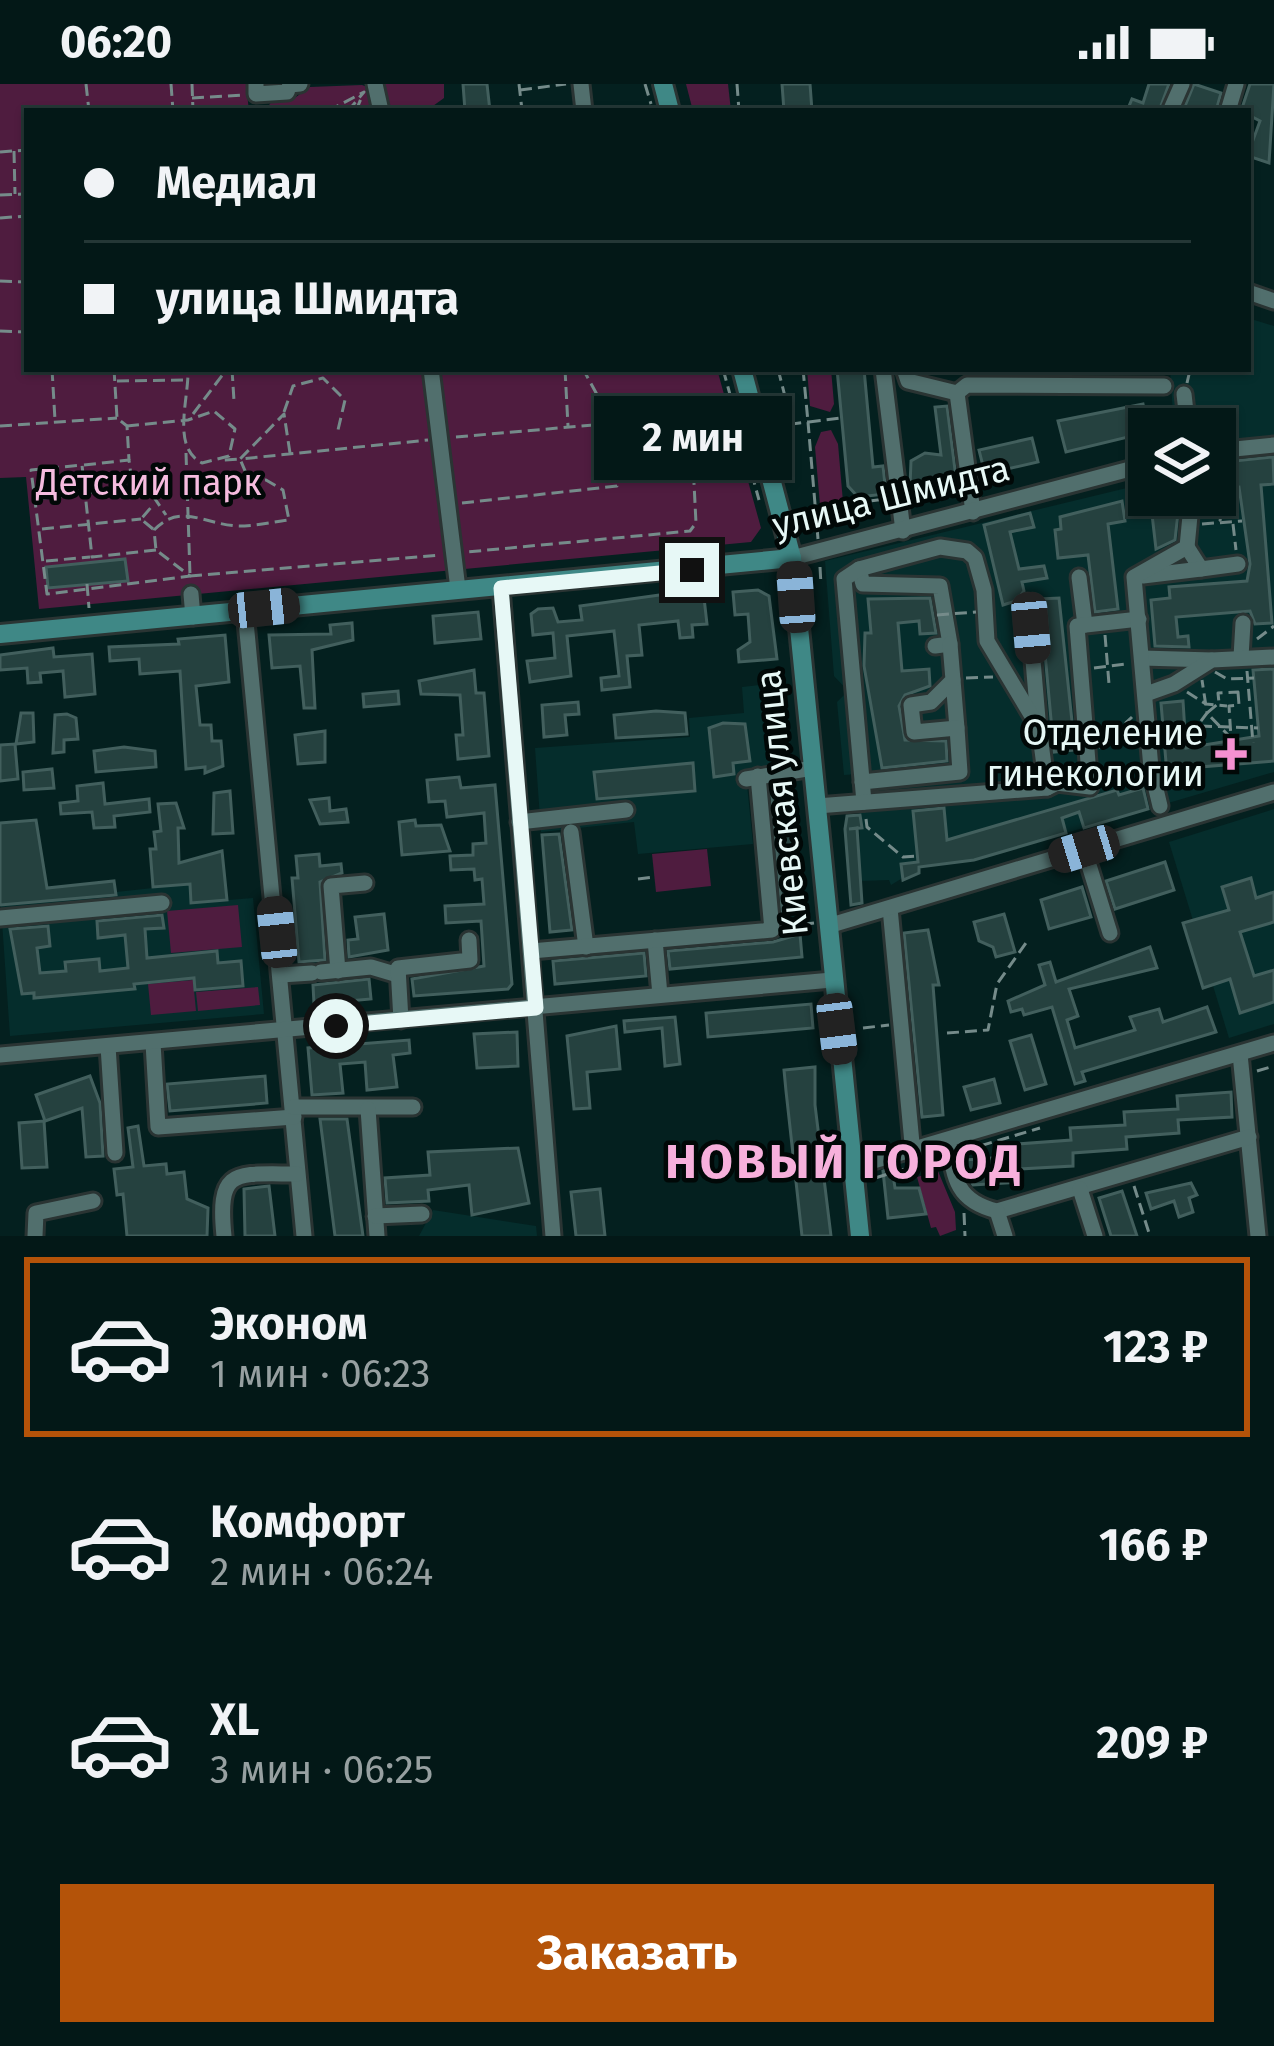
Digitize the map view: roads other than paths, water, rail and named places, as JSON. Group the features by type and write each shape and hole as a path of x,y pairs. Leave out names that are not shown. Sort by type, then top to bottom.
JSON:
{"main road":[{"name":"Киевская улица","path":"743,372 793,558 817,806 822,924 860,1236"},
{"name":"улица Шмидта","path":"0,634 793,558"}],"street":[{"path":"256,89 287,92 290,85 300,84"},
{"path":"430,372 458,589"},
{"path":"883,372 903,531"},
{"path":"905,372 908,381 957,393 967,386 995,384 1164,386"},
{"path":"957,393 973,512"},
{"path":"1184,394 1186,408"},
{"path":"1236,449 1274,445"},
{"name":"улица Шмидта","path":"793,558 1128,470"},
{"path":"1190,516 1187,547 1202,569"},
{"path":"1134,577 1187,547"},
{"path":"864,802 844,579 859,569 940,548 967,550 982,578 979,612 993,654 1039,728"},
{"path":"1134,577 1238,565"},
{"path":"859,569 862,584 940,586 942,645 953,680 961,772 862,782"},
{"path":"1079,577 1085,625"},
{"path":"1134,577 1160,806"},
{"path":"501,588 554,1236"},
{"path":"191,595 193,616"},
{"path":"1028,602 1047,788"},
{"path":"244,611 304,1236"},
{"path":"817,806 1047,788 1057,783 1090,787 1077,626 1138,619"},
{"path":"1146,694 1225,659 1243,623"},
{"path":"1142,658 1274,657"},
{"path":"953,680 932,702 911,705 914,732 957,728"},
{"path":"531,951 772,930 752,777 813,768"},
{"path":"822,924 890,908 1274,792"},
{"path":"519,822 626,811"},
{"path":"571,832 586,947"},
{"path":"1084,849 1110,933"},
{"path":"324,972 332,886 365,883"},
{"path":"0,918 163,904"},
{"path":"890,908 913,1160"},
{"path":"401,1020 398,968 470,959 469,940"},
{"path":"655,940 660,994"},
{"path":"281,975 371,968 398,975"},
{"path":"0,1055 832,980"},
{"path":"153,1042 158,1127 364,1104 377,1236"},
{"path":"853,1167 913,1160 1241,1062 1274,1043"},
{"path":"108,1046 116,1153"},
{"path":"1241,1062 1258,1236"},
{"path":"368,1109 413,1107"},
{"path":"950,1149 955,1184 970,1201 997,1211 1249,1136"},
{"path":"224,1236 220,1196 234,1178 297,1174"},
{"path":"1080,1190 1095,1236"},
{"path":"35,1236 36,1213 93,1201"},
{"path":"997,1211 1005,1236"},
{"path":"375,1216 422,1214"}],"place":[{"name":"Отделение гинекологии","path":"1231,754"}],"district":[{"name":"НОВЫЙ ГОРОД","path":"844,1162"}],"park label":[{"name":"Детский парк","path":"149,483"}]}
